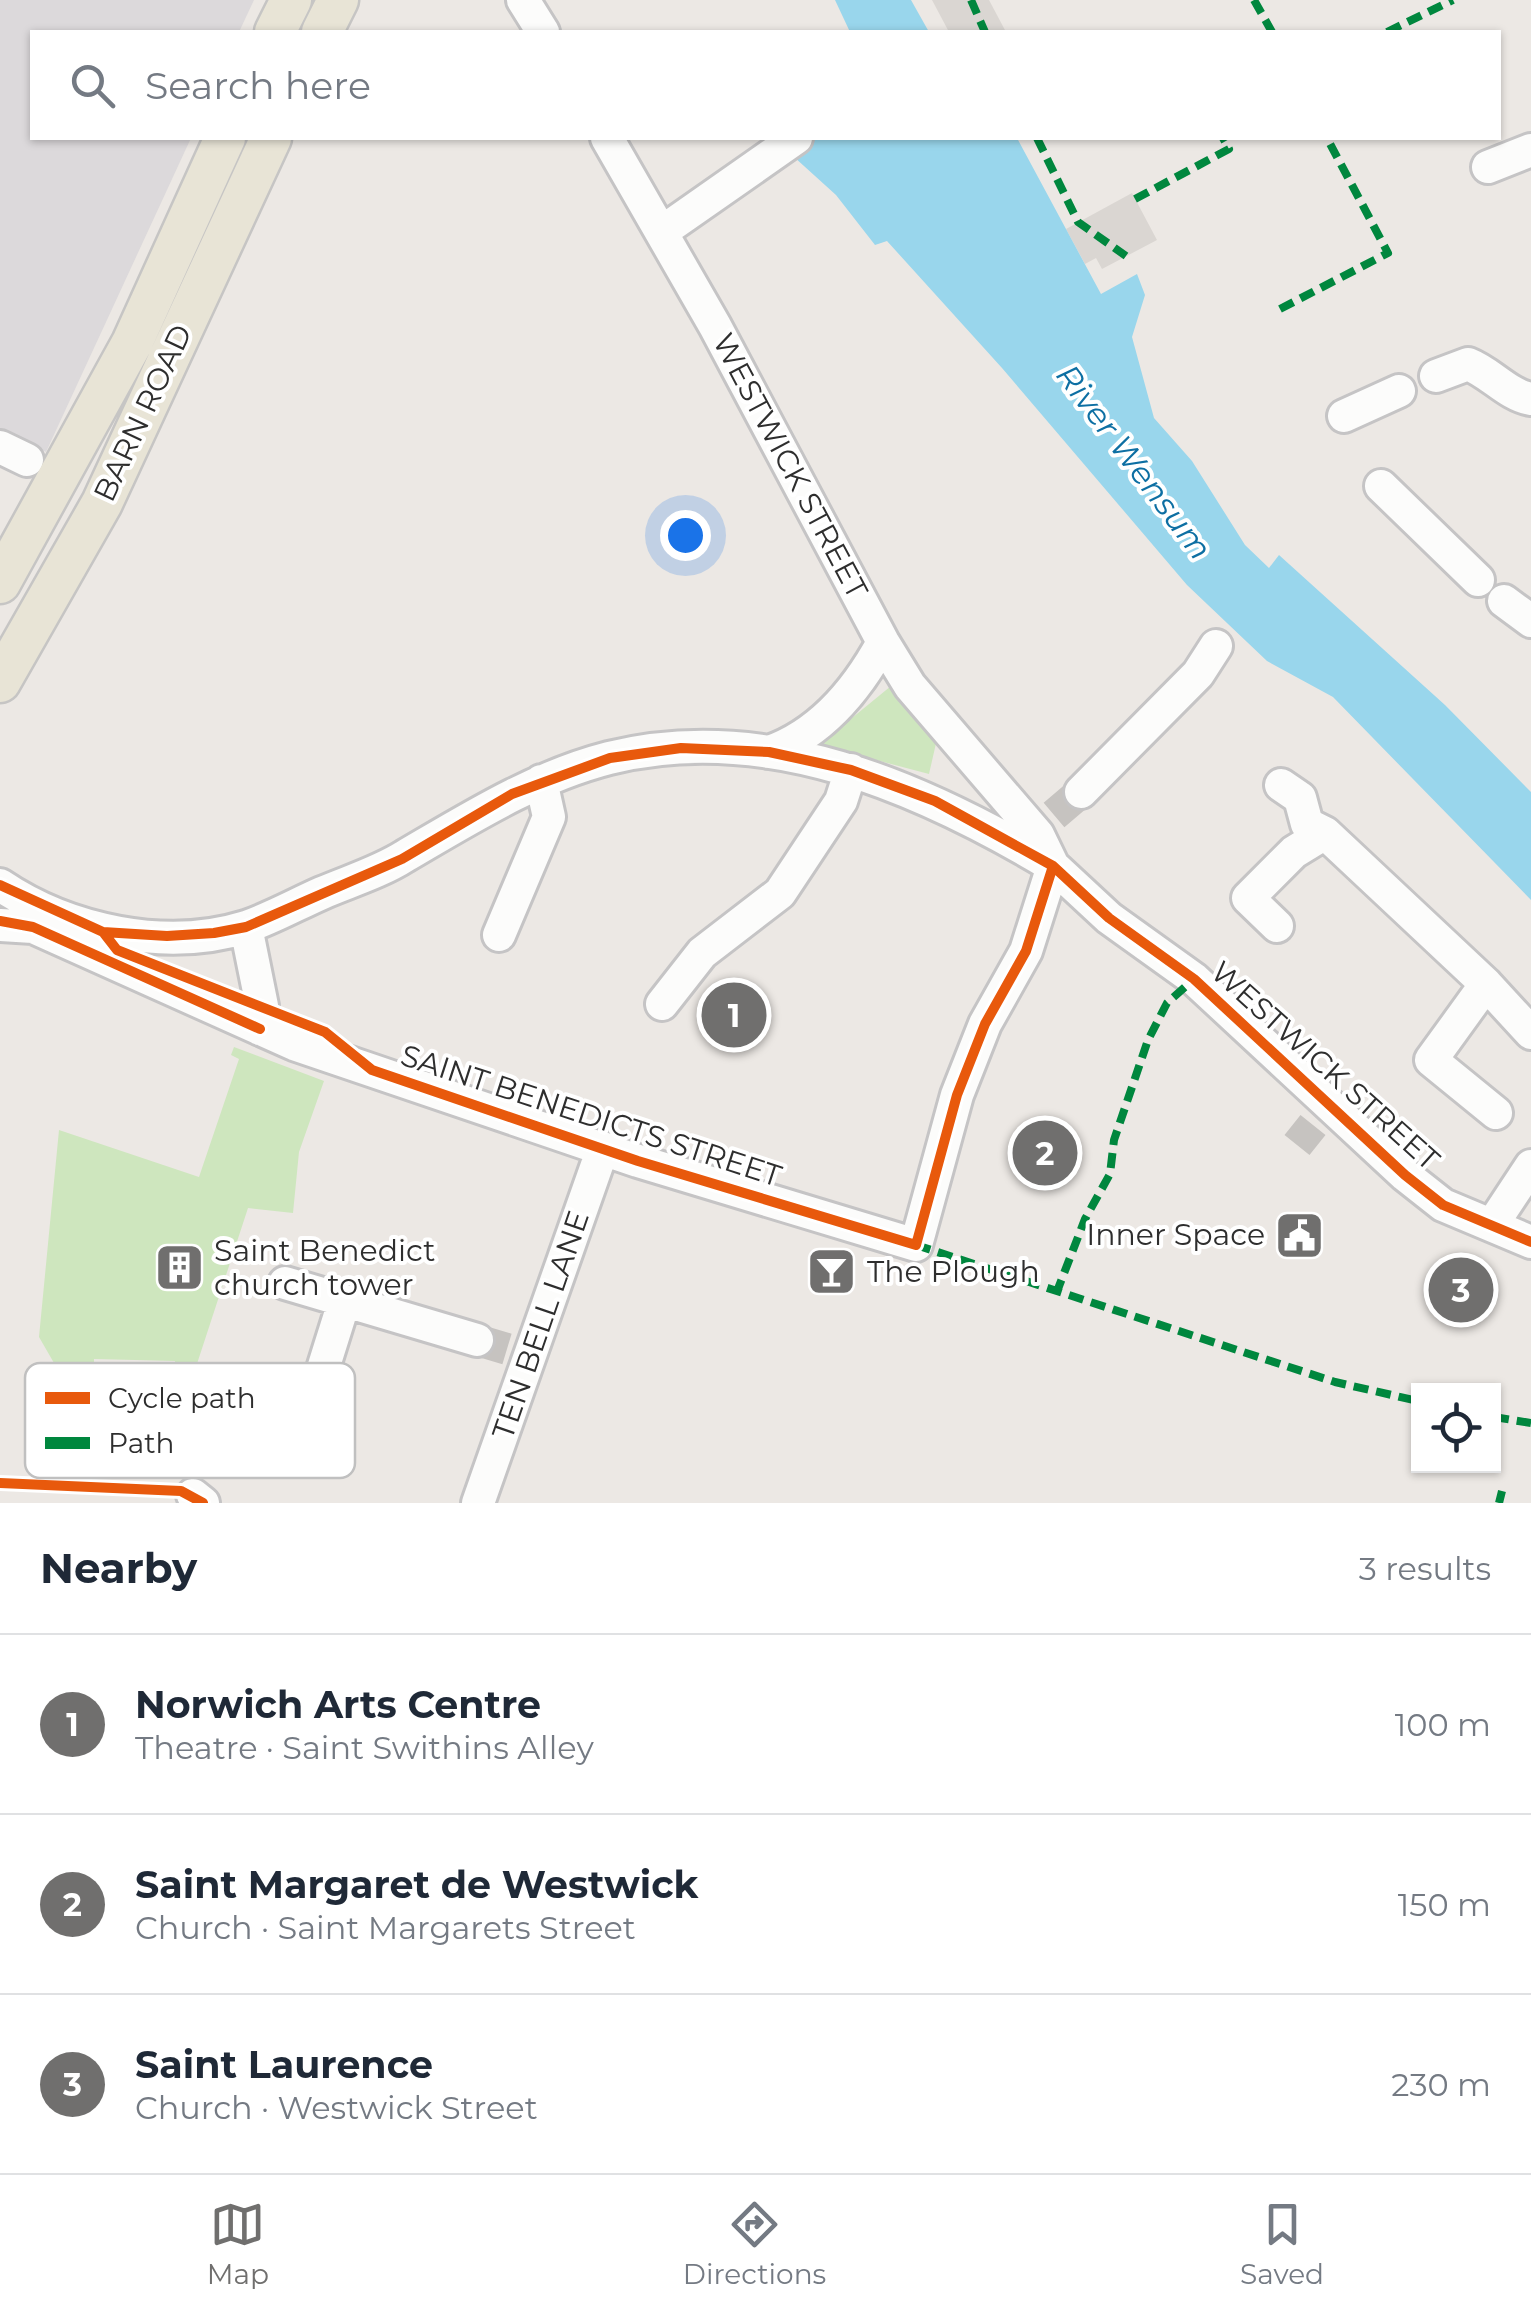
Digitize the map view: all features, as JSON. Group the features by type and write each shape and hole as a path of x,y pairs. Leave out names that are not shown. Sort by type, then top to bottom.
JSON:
{"main road":[{"path":"276,30 291,0"},
{"path":"323,30 338,0"},
{"name":"BARN ROAD","path":"0,583 132,342 224,140"},
{"name":"BARN ROAD","path":"0,682 102,503 270,140"}],"street":[{"path":"523,0 542,30"},
{"name":"WESTWICK STREET","path":"608,140 662,231 883,642 910,686 1043,821 1053,866 1110,918 1194,979 1405,1175 1443,1205 1531,1242"},
{"path":"662,231 793,140"},
{"path":"1488,168 1531,150"},
{"path":"1436,376 1468,364 1488,372 1518,397 1531,399"},
{"path":"1344,416 1399,391"},
{"path":"1381,486 1478,580"},
{"path":"1504,602 1531,621"},
{"path":"769,752 798,742 845,699 883,642"},
{"path":"1080,792 1198,674 1216,646"},
{"path":"0,885 103,932 168,936 246,927 402,859 542,782 610,758 664,751 769,752 851,770 936,800 1053,866"},
{"path":"662,1004 702,954 780,893 841,800 851,770"},
{"path":"499,935 549,816 542,782"},
{"path":"1280,785 1300,798 1308,824 1325,833 1486,984 1531,1033"},
{"path":"1277,926 1248,898 1294,852 1325,833"},
{"name":"SAINT BENEDICTS STREET","path":"2,924 33,927 260,1029 603,1148 916,1245 957,1095 985,1024 1030,942 1053,866"},
{"path":"246,927 262,1006 260,1029"},
{"path":"1486,984 1430,1060 1496,1113"},
{"name":"TEN BELL LANE","path":"478,1503 505,1349 603,1148"},
{"path":"1492,1225 1531,1166"},
{"path":"285,1282 505,1349"},
{"path":"325,1363 344,1302"}],"shaded area":[{"path":"0,0 254,0 240,30 30,30 30,140 190,140 46,452 0,429"},
{"path":"932,0 989,0 1005,30 948,30"},
{"path":"1132,193 1157,240 1102,269 1096,258 1085,264 1066,229"}],"green space":[{"path":"891,686 900,703 937,739 929,774 819,745"},
{"path":"234,1047 324,1081 299,1152 293,1213 248,1208 197,1363 94,1359 94,1363 54,1363 39,1337 59,1130 199,1177 239,1059 231,1055"}],"water":[{"path":"835,0 911,0 928,30 849,30"},
{"name":"River Wensum","path":"798,140 1018,140 1101,294 1137,274 1145,295 1132,337 1154,418 1192,461 1245,545 1269,568 1279,555 1445,705 1531,792 1531,900 1333,697 1267,661 1187,585 1002,368 887,241 875,245 836,195 783,147"}],"tunnel":[{"path":"1054,815 1081,792"},
{"path":"1297,1145 1313,1125"},
{"path":"477,1340 507,1349"}],"marked path":[{"path":"971,0 984,30"},
{"path":"1254,0 1271,30"},
{"path":"1391,30 1453,0"},
{"path":"1038,140 1078,222 1126,256"},
{"path":"1135,199 1229,149 1224,140"},
{"path":"1280,309 1388,253 1328,140"},
{"path":"1056,1294 1085,1219 1110,1174 1114,1140 1148,1040 1167,1003 1194,979"},
{"path":"916,1245 1335,1382 1411,1399"},
{"path":"1501,1418 1531,1423"},
{"path":"1499,1503 1502,1491"}],"cycle path":[{"path":"0,885 103,932 167,936 214,933 246,927 402,859 512,794 610,758 681,748 769,752 851,770 935,801 1053,866 1109,918 1194,979 1405,1175 1443,1205 1531,1242"},
{"path":"103,932 117,950 325,1032 372,1070 638,1161 916,1245 957,1095 985,1024 1026,951 1053,866"},
{"path":"0,921 33,927 260,1029"},
{"path":"0,1483 181,1491 203,1503"}],"place":[{"name":"Norwich Arts Centre","path":"734,1015"},
{"name":"Saint Margaret de Westwick","path":"1045,1153"},
{"name":"Inner Space","path":"1300,1235"},
{"name":"Saint Benedict church tower","path":"179,1268"},
{"name":"The Plough","path":"832,1272"},
{"name":"Saint Laurence","path":"1461,1290"}]}
